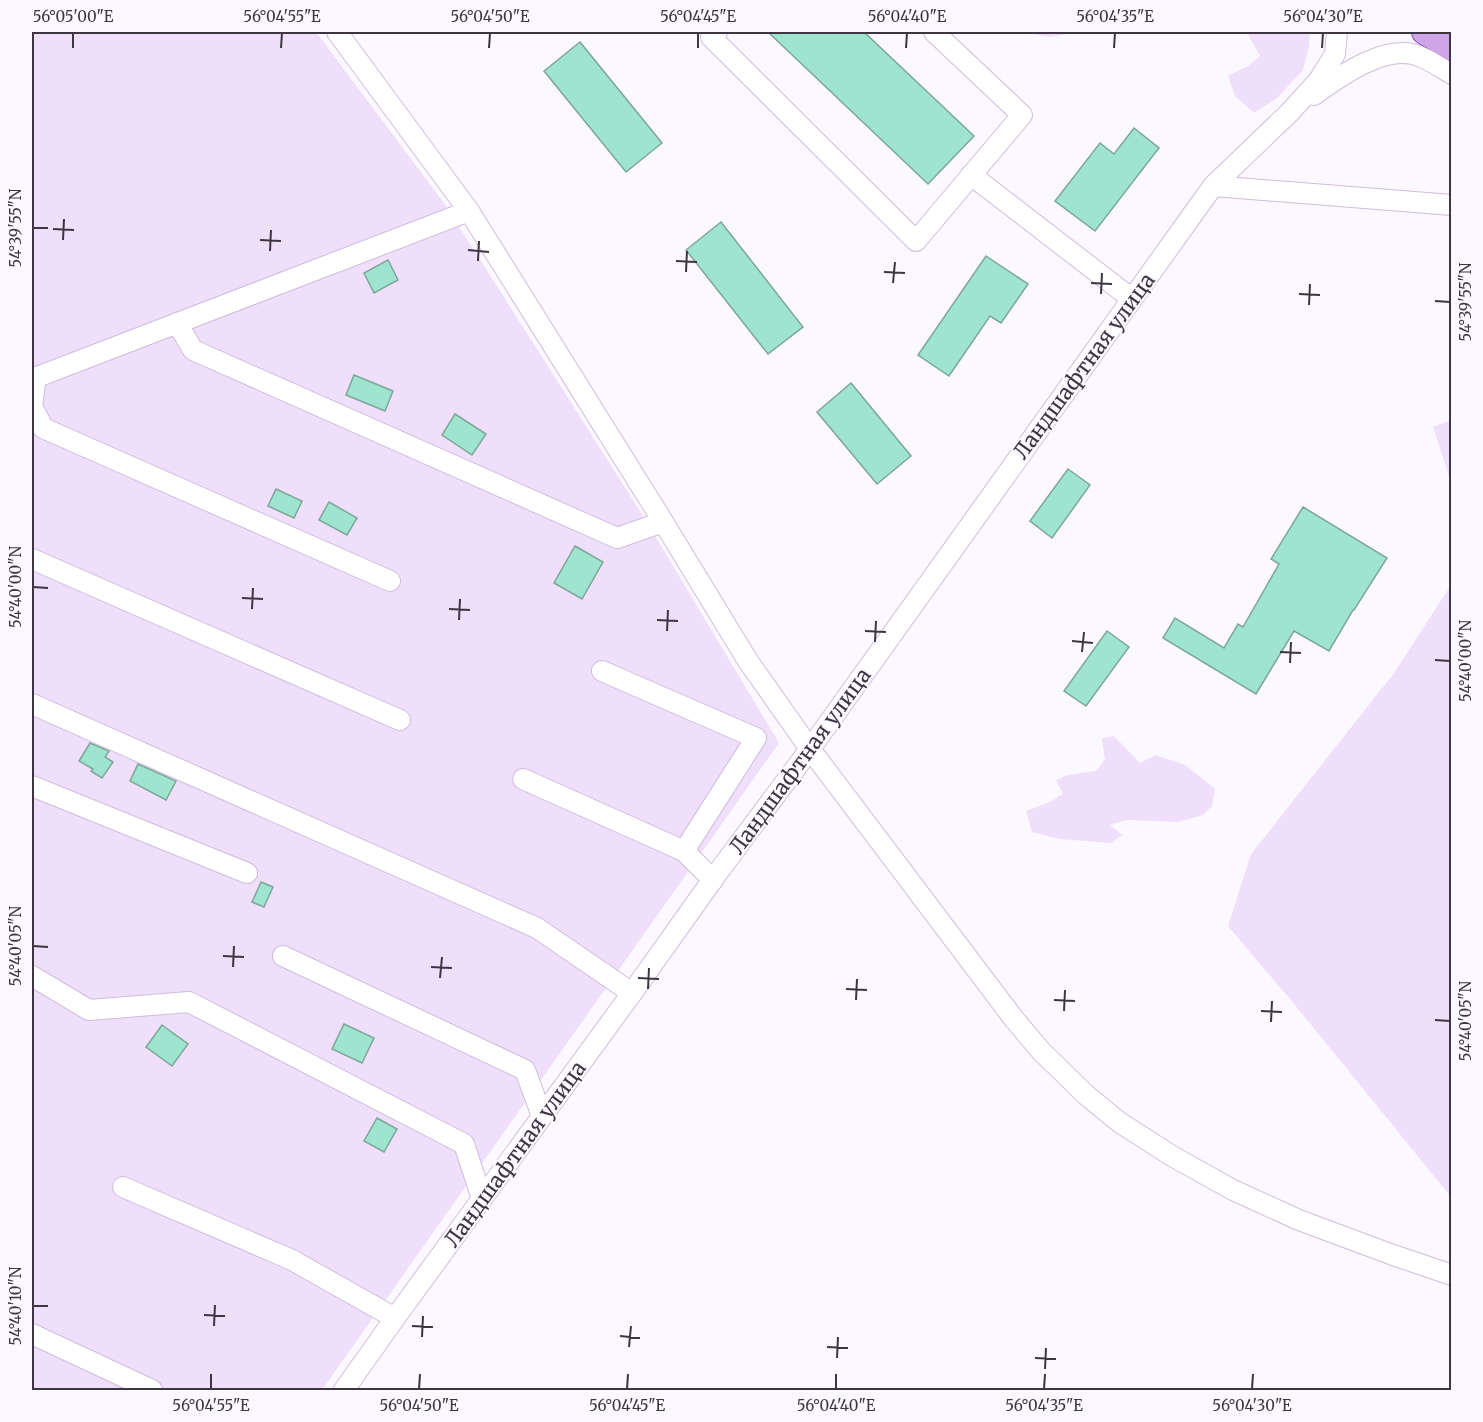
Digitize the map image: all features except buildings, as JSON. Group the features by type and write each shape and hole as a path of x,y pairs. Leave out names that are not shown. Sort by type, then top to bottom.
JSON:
{"main road":[{"path":"1424,32 1452,49"}],"street":[{"path":"337,32 469,211 748,661 810,749 1014,1019 1041,1051 1085,1094 1119,1122 1172,1156 1233,1190 1299,1220 1452,1275"},
{"path":"717,32 711,37 916,241 1022,115 934,32"},
{"path":"1290,112 1319,80 1335,54 1337,32"},
{"path":"1290,112 1333,81 1368,61 1393,53 1418,55 1452,74"},
{"name":"Ландшафтная улица","path":"344,1390 394,1318 810,749 1213,186 1290,112"},
{"path":"971,176 1132,299"},
{"path":"1213,186 1452,205"},
{"path":"390,581 43,428 32,406 34,378 469,211"},
{"path":"177,323 193,350 617,538 663,522"},
{"path":"32,559 400,720"},
{"path":"602,671 756,738 684,852"},
{"path":"32,704 537,928 632,993"},
{"path":"523,779 684,852 713,880"},
{"path":"32,786 247,873"},
{"path":"283,956 525,1070 542,1116"},
{"path":"32,976 90,1010 189,1002 464,1144 482,1199"},
{"path":"123,1187 292,1260 394,1318"},
{"path":"32,1334 152,1390"}],"shaded area":[{"path":"32,32 316,32 444,203 645,519 779,743 322,1390 32,1390"},
{"path":"1025,32 1079,32 1050,37"},
{"path":"1247,32 1310,32 1303,70 1277,98 1254,113 1235,96 1228,76 1248,66 1260,56"},
{"path":"1452,420 1451,490 1433,427"},
{"path":"1451,585 1451,1197 1228,926 1251,854 1394,673"},
{"path":"1114,736 1140,763 1156,755 1185,765 1215,789 1212,806 1203,815 1179,822 1126,820 1110,825 1122,835 1111,843 1059,839 1032,832 1026,811 1050,802 1063,794 1056,780 1067,775 1096,771 1105,760 1102,738"}]}
